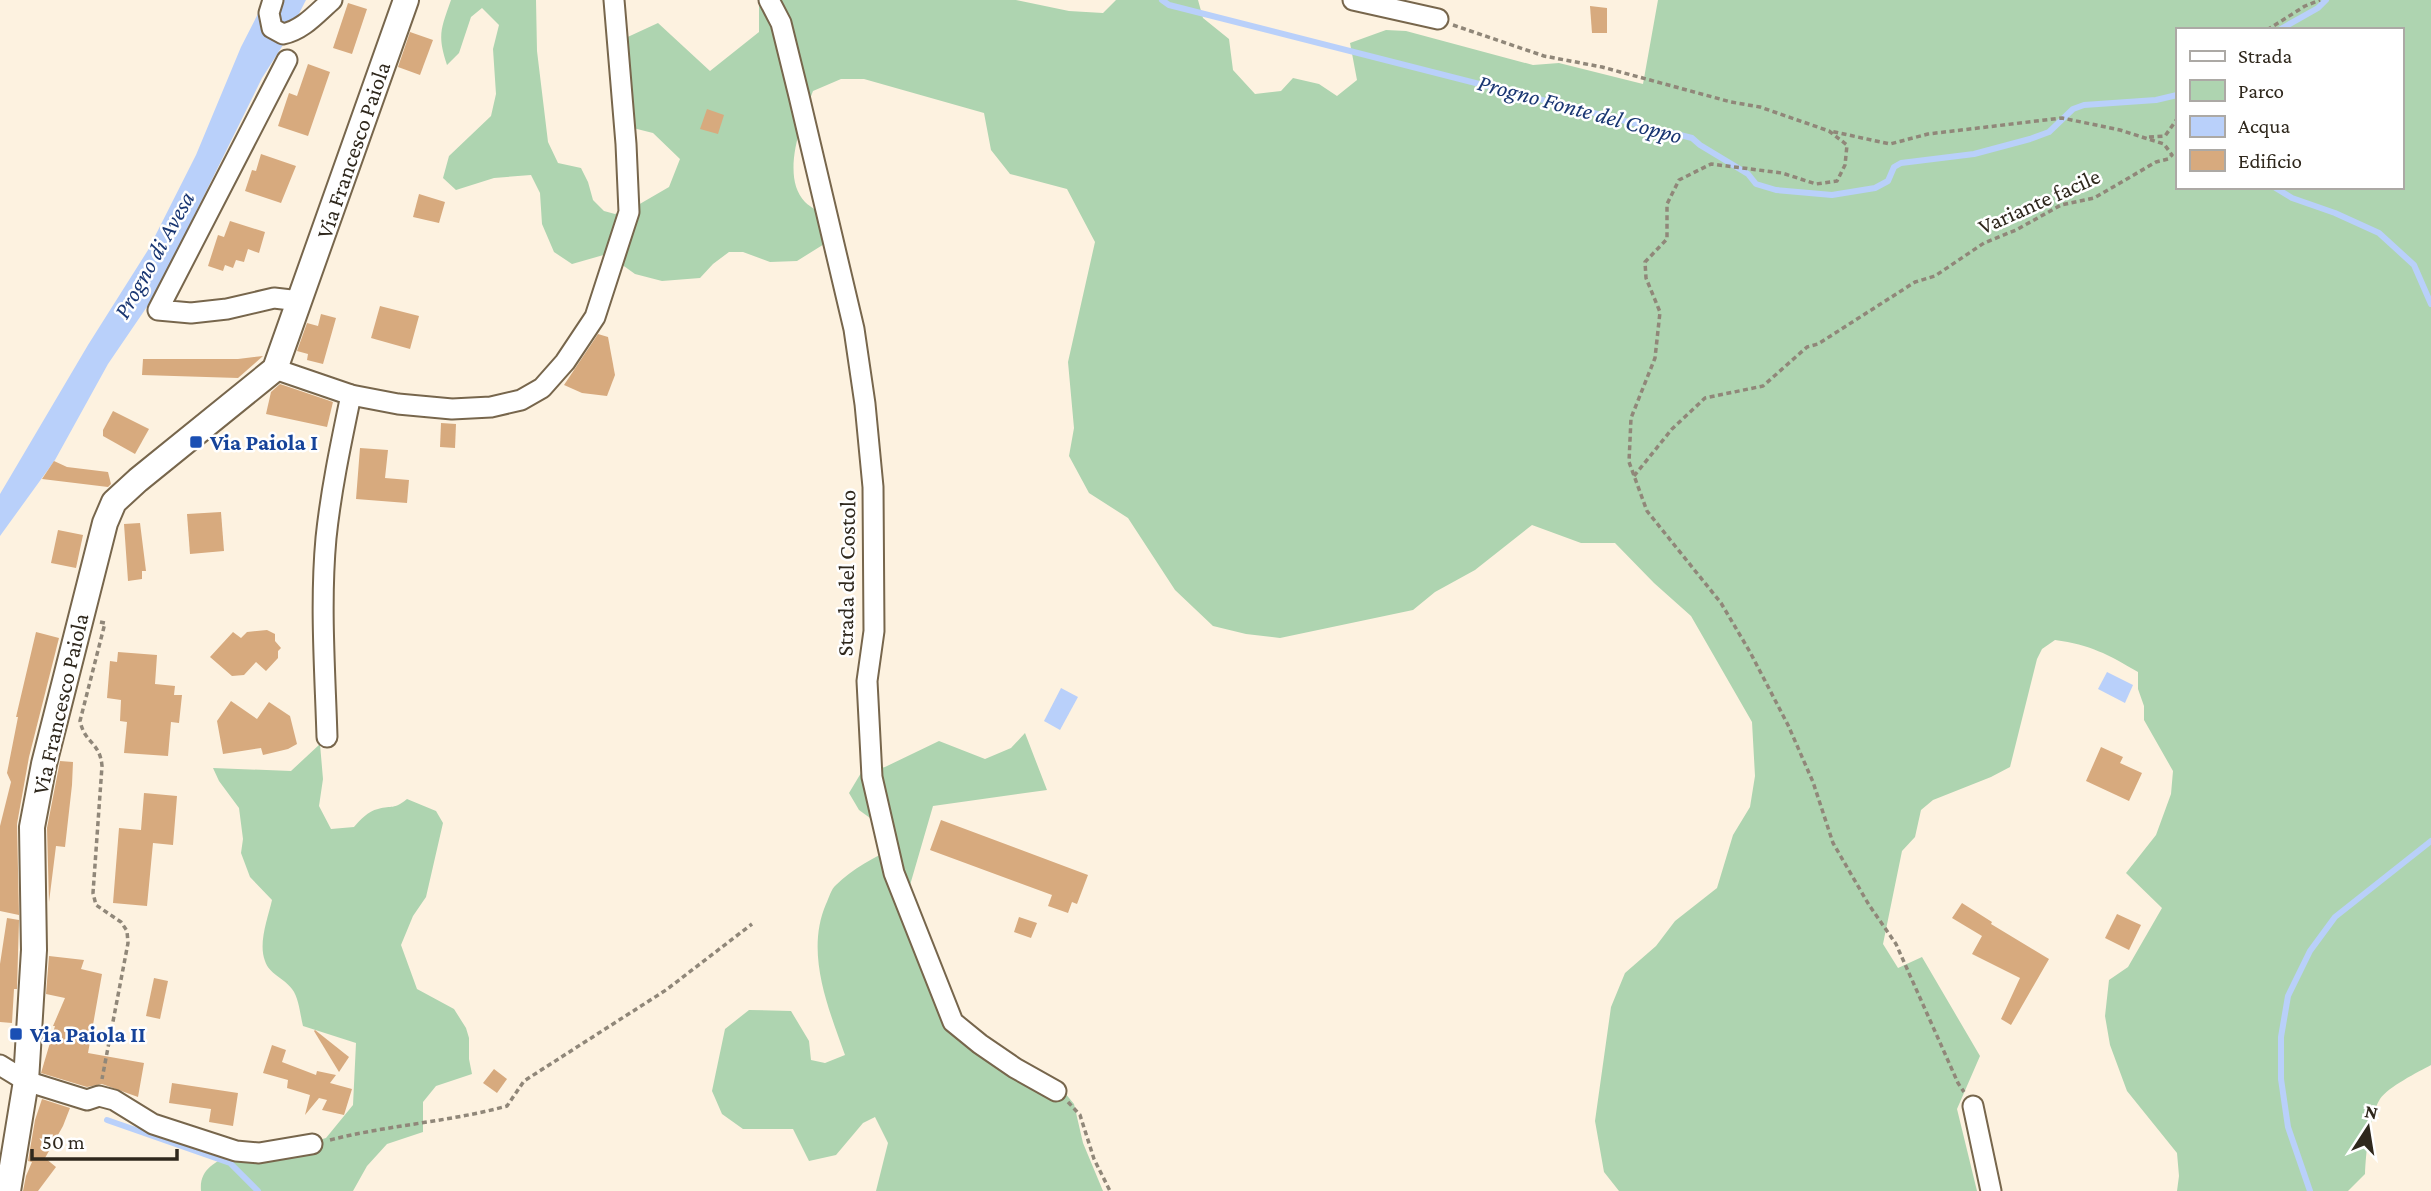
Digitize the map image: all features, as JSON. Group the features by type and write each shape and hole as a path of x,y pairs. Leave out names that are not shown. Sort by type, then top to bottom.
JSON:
{"street":[{"path":"273,0 270,13 272,27 283,34 293,32 332,0"},
{"name":"Via Francesco Paiola","path":"8,1191 26,1081 34,950 32,827 44,764 105,523 114,502 138,480 275,369 406,0"},
{"path":"275,369 351,396 452,409 491,407 521,400 542,388 580,341 595,317 629,212 614,0"},
{"name":"Strada del Costolo","path":"769,0 781,23 799,96 854,329 865,404 873,487 874,631 867,681 872,777 894,873 953,1022 1015,1068 1056,1091"},
{"path":"1353,0 1438,19"},
{"path":"287,60 158,310 191,313 227,309 274,298 300,301"},
{"path":"327,737 323,613 326,540 336,467 351,396"},
{"path":"0,1065 26,1081 87,1100 99,1096 114,1100 153,1124 236,1151 259,1153 312,1144"},
{"path":"1973,1106 1991,1191"}],"path":[{"path":"2270,28 2305,6 2320,0"},
{"name":"Variante facile","path":"1438,19 1479,36 1544,56 1602,67 1731,102 1760,107 1829,131 1890,144 1928,134 2062,118 2164,144 2172,155 2094,198 2062,205 2016,230 1984,243 1935,276 1915,282 1818,344 1807,347 1763,386 1705,398 1672,429 1634,476"},
{"path":"2143,137 2165,136 2176,120"},
{"path":"1829,131 1847,145 1845,165 1837,181 1816,184 1782,173 1711,164 1679,180 1667,204 1667,239 1645,262 1646,278 1660,312 1655,358 1631,418 1629,462 1647,511 1721,603 1750,652 1813,782 1833,843 1869,905 1896,944 1958,1083 1973,1106"},
{"path":"81,616 105,623 80,721 83,734 101,754 102,766 93,893 96,905 121,922 127,932 128,943 99,1096"},
{"path":"312,1144 360,1132 481,1114 507,1106 524,1081 666,990 752,924"},
{"path":"1056,1091 1080,1115 1094,1159 1110,1191"}],"green space":[{"path":"451,0 536,0 537,51 548,142 558,163 581,168 593,200 604,211 615,214 638,205 669,187 680,159 653,133 629,127 612,100 612,79 619,41 658,23 710,71 759,32 759,0 1016,0 1069,11 1103,13 1116,0 1198,0 1203,18 1229,39 1233,70 1255,94 1281,91 1293,78 1319,84 1337,96 1357,80 1350,43 1386,30 1406,31 1533,65 1559,63 1643,84 1658,0 2431,0 2431,1065 2396,1085 2380,1099 2371,1125 2365,1174 2348,1191 2177,1191 2177,1153 2127,1091 2110,1045 2105,1016 2109,980 2128,967 2162,908 2126,873 2156,835 2171,794 2173,771 2144,720 2144,706 2138,689 2138,672 2098,651 2055,640 2042,649 2037,659 2010,767 1933,800 1921,810 1915,837 1902,851 1883,944 1898,968 1922,957 1980,1056 1957,1109 1977,1191 1619,1191 1604,1172 1595,1121 1611,1007 1625,973 1656,946 1675,921 1717,888 1733,835 1750,807 1755,776 1752,722 1691,616 1615,543 1581,543 1532,525 1475,570 1435,592 1413,610 1280,638 1213,626 1175,590 1128,518 1089,493 1069,456 1074,428 1068,362 1095,242 1067,189 1010,174 991,150 984,113 864,79 841,79 813,91 799,132 794,178 805,202 829,218 829,241 797,261 770,262 743,252 729,252 700,278 662,281 635,274 607,254 572,264 554,252 542,224 540,193 531,175 494,178 456,190 443,178 449,156 491,116 496,94 493,49 499,25 482,8 471,17 459,53 447,65 441,39"},
{"path":"1025,733 1047,790 933,806 908,892 955,1014 978,1040 1060,1087 1074,1104 1083,1143 1103,1191 876,1191 888,1143 875,1117 863,1123 836,1155 809,1161 793,1129 743,1129 722,1114 712,1091 725,1029 749,1010 791,1011 809,1041 811,1060 825,1063 845,1055 821,980 818,961 820,923 834,887 856,869 895,847 892,834 859,810 849,793 861,773 885,767 939,741 985,759 1011,748"},
{"path":"320,744 323,779 319,806 331,829 354,827 371,812 396,806 407,799 436,811 443,823 426,897 413,916 401,945 417,989 454,1009 466,1028 472,1074 436,1086 423,1102 423,1132 387,1144 367,1166 353,1191 201,1191 205,1172 232,1153 250,1159 326,1138 353,1105 356,1043 303,1026 294,993 267,965 263,954 263,939 272,900 250,877 241,853 243,839 239,808 213,768 291,771"}],"water":[{"name":"Progno di Avesa","path":"265,0 306,0 262,78 155,295 108,364 55,460 0,536 0,494 148,250 196,155 241,47"},
{"path":"2107,672 2133,685 2125,703 2098,689"},
{"path":"1061,688 1078,697 1060,730 1044,721"}],"building":[{"path":"348,3 367,9 352,54 333,48"},
{"path":"1590,6 1607,8 1607,33 1592,33"},
{"path":"410,32 433,40 420,75 398,67"},
{"path":"308,64 330,72 308,136 278,126 289,93 297,96"},
{"path":"707,109 724,115 718,134 700,129"},
{"path":"261,154 296,166 281,203 245,191 252,170 256,171"},
{"path":"419,194 445,202 439,223 413,217"},
{"path":"230,221 265,232 259,253 248,249 244,262 236,260 233,268 225,265 223,271 208,266 218,235 224,237"},
{"path":"380,306 419,316 410,349 371,338"},
{"path":"321,314 336,318 323,364 307,360 308,354 297,351 307,323 318,326"},
{"path":"598,334 608,337 615,375 607,396 582,393 564,385"},
{"path":"263,356 238,378 142,375 143,359 238,359"},
{"path":"280,384 333,402 327,427 266,414 271,392"},
{"path":"113,411 149,429 135,454 103,436 103,430"},
{"path":"441,423 456,424 455,448 440,447"},
{"path":"360,448 388,450 385,478 409,480 407,503 356,499"},
{"path":"54,461 67,467 108,472 111,484 108,487 42,479"},
{"path":"221,512 224,551 190,554 187,514"},
{"path":"140,523 146,571 142,571 142,579 128,581 124,524"},
{"path":"58,530 83,535 76,568 51,563"},
{"path":"267,630 275,634 275,641 281,648 278,658 266,671 256,662 244,675 232,676 210,657 233,632 241,638 247,632"},
{"path":"36,632 59,638 29,757 17,824 19,915 0,911 0,826 11,782 7,773 16,717"},
{"path":"118,652 157,655 155,684 175,686 174,695 182,695 179,723 171,722 168,756 124,753 127,722 120,721 121,700 107,698 110,661 117,662"},
{"path":"231,701 257,719 269,702 290,716 297,744 263,755 261,748 223,754 217,721"},
{"path":"2101,747 2123,757 2120,763 2142,773 2129,801 2086,781"},
{"path":"60,761 73,762 72,785 65,847 56,846 49,902 47,828"},
{"path":"144,793 177,796 173,845 153,843 147,906 113,903 119,828 141,830"},
{"path":"941,820 1088,875 1077,904 1072,902 1068,913 1048,906 1052,895 930,850"},
{"path":"1962,903 2049,959 2011,1025 2001,1019 2020,978 1972,954 1982,936 1952,918"},
{"path":"2117,914 2141,925 2129,950 2105,938"},
{"path":"1019,917 1037,923 1031,938 1014,932"},
{"path":"7,918 19,920 17,989 14,989 12,1023 0,1022 0,964"},
{"path":"49,956 84,960 81,969 102,974 88,1053 144,1063 138,1097 102,1084 87,1087 41,1073 53,1026 65,998 46,994"},
{"path":"154,978 168,981 160,1019 146,1016"},
{"path":"314,1031 349,1057 339,1072"},
{"path":"272,1045 286,1050 282,1062 316,1075 317,1071 336,1075 330,1083 352,1089 344,1115 322,1110 327,1100 319,1098 305,1115 310,1095 287,1088 288,1080 263,1073"},
{"path":"494,1069 507,1079 497,1093 483,1083"},
{"path":"172,1083 238,1093 233,1126 209,1122 211,1109 169,1103"},
{"path":"42,1099 70,1108 45,1158 56,1167 38,1191 23,1191 32,1162 28,1161 35,1120"}],"waterway":[{"name":"Progno Fonte del Coppo","path":"1162,0 1169,5 1692,138 1748,174 1756,184 1776,190 1832,195 1875,188 1888,181 1894,167 1901,163 1974,154 2030,139 2049,132 2073,109 2084,105 2156,100 2176,95"},
{"name":"Progno Fonte del Coppo","path":"2283,28 2318,8 2326,0"},
{"path":"2277,189 2292,198 2335,213 2379,233 2414,265 2431,304"},
{"path":"2310,1191 2288,1127 2281,1079 2281,1037 2288,996 2310,951 2335,917 2431,841"},
{"path":"107,1120 230,1163 258,1191"}],"place":[{"name":"Via Paiola I","path":"196,442"},
{"name":"Via Paiola II","path":"16,1034"}]}
